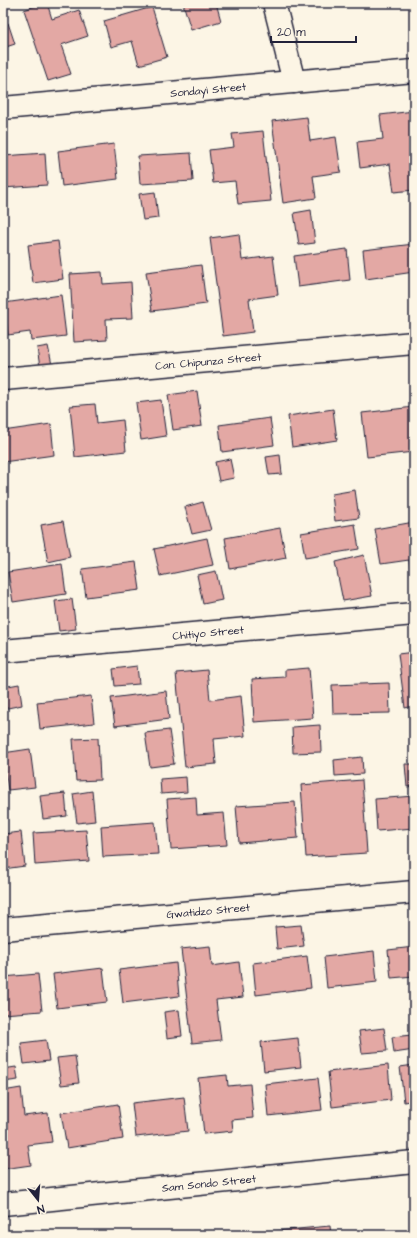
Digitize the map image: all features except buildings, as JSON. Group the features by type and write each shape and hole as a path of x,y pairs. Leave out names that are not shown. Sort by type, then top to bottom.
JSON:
{"street":[{"path":"274,3 294,82"},
{"name":"Sondayi Street","path":"3,108 414,71"},
{"name":"Can. Chipunza Street","path":"3,379 414,343"},
{"name":"Chitiyo Street","path":"3,651 414,614"},
{"name":"Gwatidzo Street","path":"3,929 414,892"},
{"name":"Sam Sondo Street","path":"3,1204 414,1162"}]}
